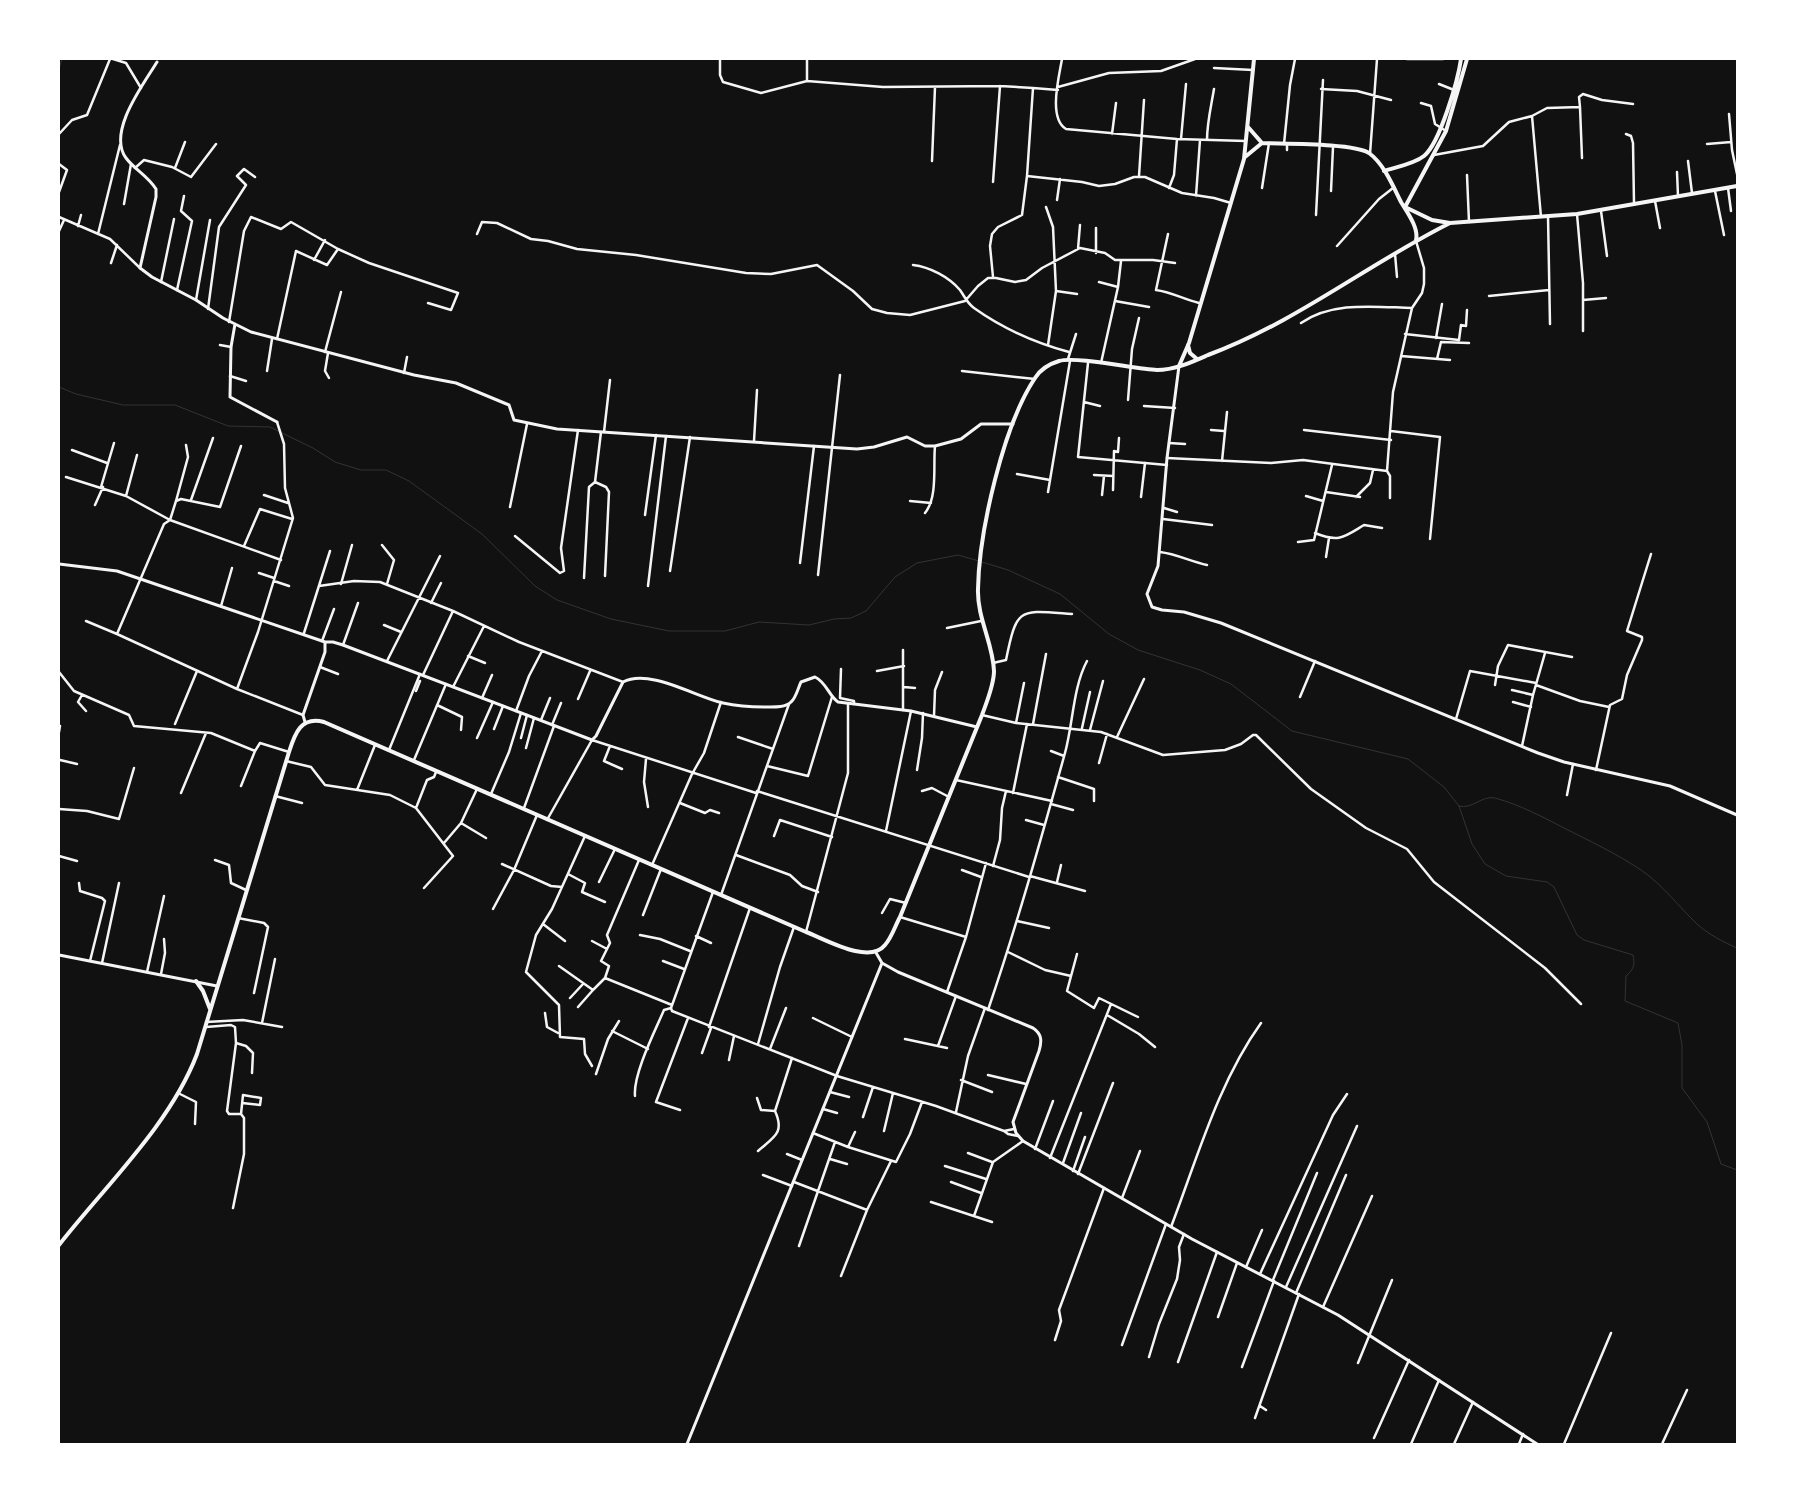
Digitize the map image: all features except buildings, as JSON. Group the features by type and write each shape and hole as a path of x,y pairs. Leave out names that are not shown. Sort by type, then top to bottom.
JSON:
{"highway":[{"path":"1179,366 1189,343 1199,304 1245,157 1254,59"},
{"path":"1384,171 1422,157 1432,146 1454,90 1461,59"},
{"path":"1404,207 1446,131 1461,87 1467,59"},
{"path":"1248,127 1262,143"},
{"path":"1245,157 1262,143 1333,147 1361,150 1370,154 1384,171 1415,227 1416,240"},
{"path":"1404,207 1432,220 1450,223 1469,222 1577,214 1737,186"},
{"path":"59,1246 180,1094 191,1070 218,986 287,756 296,733 304,722 312,720 324,722 806,932 856,951 875,951 887,943 900,917 982,715 993,682 993,663 981,621 978,600 979,572 992,494 1013,424 1035,378 1051,364 1069,360 1161,370 1198,359 1260,333 1395,252 1450,223"},
{"path":"1189,343 1190,353 1198,359"},
{"path":"196,981 210,1009"}],"street":[{"path":"59,134 72,120 87,115 111,59 126,63 141,89"},
{"path":"720,59 722,81 747,90 768,92 807,81 883,87 1000,86 1058,88 1109,73 1161,71 1195,59"},
{"path":"807,59 807,81"},
{"path":"1062,59 1057,116 1063,128 1179,139 1247,141"},
{"path":"1287,150 1290,85 1295,59"},
{"path":"1370,154 1377,59"},
{"path":"1407,59 1443,59"},
{"path":"98,234 120,146 122,122 158,60"},
{"path":"1214,68 1253,70"},
{"path":"1316,215 1318,146 1323,80"},
{"path":"1169,188 1174,176 1186,84"},
{"path":"1439,84 1454,90"},
{"path":"993,182 1000,86"},
{"path":"932,161 935,87"},
{"path":"993,277 990,238 998,227 1022,215 1027,176 1033,88"},
{"path":"1207,140 1207,122 1211,113 1214,89"},
{"path":"1321,89 1357,92 1390,100"},
{"path":"1582,158 1579,97 1583,94 1602,100 1633,104"},
{"path":"1139,176 1144,100"},
{"path":"1112,134 1116,103"},
{"path":"1421,103 1433,109 1435,124 1446,131"},
{"path":"1434,155 1483,146 1509,122 1532,116 1546,108 1580,107"},
{"path":"1729,114 1731,142 1737,174"},
{"path":"1532,116 1541,217"},
{"path":"1626,134 1631,136 1633,143 1634,205"},
{"path":"1196,196 1200,140"},
{"path":"175,168 185,142"},
{"path":"1707,144 1731,142"},
{"path":"1262,188 1269,143"},
{"path":"135,168 142,160 175,168 192,177 216,144"},
{"path":"120,146 131,164 154,186 156,193 140,268"},
{"path":"1331,191 1333,147"},
{"path":"1688,161 1692,195"},
{"path":"59,164 67,170 59,192"},
{"path":"124,204 131,164"},
{"path":"208,309 219,227 246,185 237,176 244,169 255,177"},
{"path":"1677,172 1678,197"},
{"path":"1468,174 1469,222"},
{"path":"1027,176 1104,186 1139,176 1151,178 1169,188 1196,196 1231,203"},
{"path":"1057,200 1060,179"},
{"path":"1337,246 1379,199 1394,188"},
{"path":"1728,188 1731,211"},
{"path":"1715,191 1724,235"},
{"path":"178,290 192,220 181,211 184,196"},
{"path":"1655,201 1660,228"},
{"path":"1046,207 1053,227 1056,291 1048,346"},
{"path":"1601,210 1607,256"},
{"path":"1577,214 1583,300 1583,331"},
{"path":"78,226 81,216"},
{"path":"1548,216 1550,324"},
{"path":"59,217 110,239 140,268 161,282 196,300 229,322 274,339 404,373 456,383 501,400 509,406 512,419 527,424 602,432 865,449 906,437 925,446 935,446 959,440 978,425 1013,424"},
{"path":"161,282 174,218"},
{"path":"229,322 244,231 250,218 281,229 291,222 338,249 369,263 458,293 451,310 428,303"},
{"path":"59,231 64,220"},
{"path":"196,300 210,220"},
{"path":"477,234 482,222 497,223 532,239 548,241 577,249 746,273 771,274 817,265 853,291 872,309 887,313 921,314 965,301 978,286 993,277 1010,282 1026,280 1054,261 1078,249 1105,253 1112,259 1121,261 1161,260 1175,263"},
{"path":"1078,249 1080,225"},
{"path":"1096,228 1096,253"},
{"path":"1168,234 1156,290 1170,292 1174,296 1199,304"},
{"path":"314,260 325,240"},
{"path":"1390,498 1390,476 1387,471 1393,392 1412,308 1422,293 1424,284 1424,268 1416,240"},
{"path":"111,263 117,246"},
{"path":"267,371 294,253 297,251 329,265 338,249"},
{"path":"1395,252 1397,277"},
{"path":"1101,364 1118,286 1121,261"},
{"path":"913,264 933,270 958,288 965,301 981,313 1022,335 1048,346 1069,352"},
{"path":"1099,282 1118,286"},
{"path":"1489,296 1549,290"},
{"path":"1056,291 1077,294"},
{"path":"329,378 326,372 327,353 341,292"},
{"path":"1583,300 1606,298"},
{"path":"1115,301 1149,307"},
{"path":"1436,338 1442,304"},
{"path":"1301,323 1313,314 1350,307 1412,308"},
{"path":"1406,334 1458,340 1461,326 1466,326 1468,310"},
{"path":"1128,400 1130,368 1139,318"},
{"path":"235,324 231,347 230,376 232,398 276,422 282,436 288,503 292,519 262,619 237,689"},
{"path":"1048,492 1069,352 1076,334"},
{"path":"1437,359 1441,342 1469,343"},
{"path":"220,345 231,347"},
{"path":"1401,356 1450,360"},
{"path":"404,373 408,357"},
{"path":"1088,362 1078,457 1167,465"},
{"path":"1179,366 1167,458 1160,552 1156,576 1148,591 1148,600 1156,608 1184,612 1221,623 1522,746 1573,764 1670,786 1737,815"},
{"path":"962,371 1035,378"},
{"path":"818,575 840,375"},
{"path":"230,376 246,381"},
{"path":"584,578 588,487 595,482 610,380"},
{"path":"754,441 758,390"},
{"path":"1084,402 1100,406"},
{"path":"1144,406 1175,408"},
{"path":"1222,461 1227,412"},
{"path":"510,507 527,424"},
{"path":"515,536 560,573 564,571 561,548 578,430"},
{"path":"1210,430 1224,431"},
{"path":"1304,430 1390,440"},
{"path":"1391,431 1438,435 1440,437 1430,539"},
{"path":"645,515 656,435"},
{"path":"648,586 666,436"},
{"path":"670,571 690,437"},
{"path":"192,500 213,438"},
{"path":"1113,490 1114,451 1118,452 1119,438"},
{"path":"95,505 102,487 114,442"},
{"path":"1170,443 1185,444"},
{"path":"117,634 164,524 170,520 188,457 186,445"},
{"path":"176,501 192,500 220,507 241,446"},
{"path":"800,563 814,446"},
{"path":"925,513 931,503 935,446"},
{"path":"72,450 107,463"},
{"path":"126,496 137,454"},
{"path":"1167,458 1271,463 1303,460 1387,471"},
{"path":"1141,497 1145,463"},
{"path":"1298,542 1313,541 1332,464"},
{"path":"1326,492 1358,497 1370,483 1373,470"},
{"path":"1017,474 1050,480"},
{"path":"1094,475 1113,476"},
{"path":"1102,495 1104,476"},
{"path":"66,477 126,496 170,520 281,560"},
{"path":"595,482 606,487 609,492 605,576"},
{"path":"264,496 288,503"},
{"path":"1306,496 1323,501"},
{"path":"910,501 931,503"},
{"path":"244,546 261,508 292,519"},
{"path":"1164,508 1177,512"},
{"path":"1163,520 1212,525"},
{"path":"1316,531 1329,538 1347,536 1364,525 1382,528"},
{"path":"1326,557 1329,538"},
{"path":"341,584 352,545"},
{"path":"382,545 394,560 387,584"},
{"path":"304,634 330,551"},
{"path":"1160,552 1177,555 1206,565"},
{"path":"1596,770 1609,707 1613,702 1622,699 1627,675 1642,640 1642,637 1627,631 1650,554"},
{"path":"387,660 440,556"},
{"path":"59,564 105,569 140,578 324,642 344,645 387,660 541,721 646,759 886,831 993,866 1085,891"},
{"path":"222,606 232,568"},
{"path":"259,573 289,586"},
{"path":"319,586 362,580 387,584 590,671 623,682 632,679 657,681 721,702 756,707 789,704"},
{"path":"432,603 441,583"},
{"path":"344,645 358,603"},
{"path":"304,722 302,715 320,667 324,642 334,609"},
{"path":"389,751 422,675 453,611"},
{"path":"993,663 1006,660 1013,628 1016,621 1025,614 1040,612 1072,614"},
{"path":"86,621 237,689 302,715"},
{"path":"947,628 981,621"},
{"path":"384,626 400,632"},
{"path":"453,687 484,626"},
{"path":"387,660 398,641"},
{"path":"1495,685 1496,675 1508,645 1572,657"},
{"path":"903,650 904,710"},
{"path":"516,711 529,676 542,651"},
{"path":"1522,746 1533,695 1546,653"},
{"path":"1033,724 1046,654"},
{"path":"468,656 485,664"},
{"path":"956,1112 961,1080 1008,952 1072,727 1079,678 1087,661"},
{"path":"1300,697 1315,661"},
{"path":"877,671 904,666"},
{"path":"320,667 338,674"},
{"path":"841,669 840,698 854,701 854,704"},
{"path":"175,724 197,671"},
{"path":"578,699 590,671"},
{"path":"1456,719 1470,671 1536,684 1580,701 1609,707"},
{"path":"59,672 80,698 86,711"},
{"path":"934,716 934,690 942,672"},
{"path":"482,698 492,675"},
{"path":"721,895 756,792 789,704 793,701 801,682 815,677 820,680 838,702 911,711 977,727"},
{"path":"1117,737 1144,679"},
{"path":"414,693 420,680"},
{"path":"1090,730 1102,681"},
{"path":"547,820 596,736 623,682"},
{"path":"1016,723 1024,683"},
{"path":"413,762 446,684"},
{"path":"904,687 915,688"},
{"path":"1512,690 1533,695"},
{"path":"1082,728 1090,692"},
{"path":"767,766 808,776 832,697"},
{"path":"80,698 130,716 132,725 206,733 255,750"},
{"path":"541,721 550,698"},
{"path":"477,738 493,702"},
{"path":"652,865 692,774 704,753 721,702"},
{"path":"1513,702 1531,707"},
{"path":"523,810 561,703"},
{"path":"806,932 849,768 848,704"},
{"path":"437,705 462,717 461,730"},
{"path":"494,729 503,706"},
{"path":"886,831 911,711"},
{"path":"490,795 510,752 521,713"},
{"path":"917,770 922,738 923,714"},
{"path":"521,738 527,715"},
{"path":"982,715 1016,723 1082,728 1117,737 1156,754 1193,754 1236,747 1253,735 1256,735 1311,790 1366,828 1407,849 1434,882 1545,968 1582,1004"},
{"path":"526,748 534,718"},
{"path":"1013,792 1027,724"},
{"path":"59,732 60,726"},
{"path":"181,793 206,733"},
{"path":"1099,763 1107,734"},
{"path":"738,737 773,749"},
{"path":"241,786 258,744 312,767 326,785 390,795 417,807 444,842 452,858 424,888"},
{"path":"357,789 374,745"},
{"path":"610,746 604,761 622,769"},
{"path":"1052,751 1064,756"},
{"path":"646,759 644,782 648,807"},
{"path":"59,766 60,760 77,764"},
{"path":"1566,795 1573,764"},
{"path":"59,808 87,811 119,819 134,768"},
{"path":"417,807 427,780 434,777 436,772"},
{"path":"1058,777 1094,789 1094,801"},
{"path":"956,780 1013,792 1073,810"},
{"path":"922,791 932,788 949,797"},
{"path":"444,842 461,823 477,789"},
{"path":"993,866 1002,830 1002,808 1006,791"},
{"path":"275,796 302,803"},
{"path":"680,802 702,813 710,810 719,813"},
{"path":"493,909 514,870 537,815"},
{"path":"774,836 780,820 832,837"},
{"path":"1026,820 1044,825"},
{"path":"461,823 486,838"},
{"path":"585,836 562,887 538,931 529,954 526,972 559,1005 558,1033 560,1038 584,1039 584,1054 592,1066"},
{"path":"599,882 615,849"},
{"path":"736,855 790,875 806,889 818,892"},
{"path":"59,856 77,862"},
{"path":"215,860 229,865 231,883 246,890"},
{"path":"578,1007 605,978 609,966 601,961 610,943 608,935 640,860"},
{"path":"947,992 966,937 986,863"},
{"path":"502,864 552,887 562,887"},
{"path":"1057,882 1061,864"},
{"path":"643,915 661,869"},
{"path":"962,870 982,877"},
{"path":"568,874 585,883 582,892 605,902"},
{"path":"80,883 80,891 102,898 105,901 90,961"},
{"path":"102,963 119,883"},
{"path":"713,892 671,1006 672,1011 710,1028 770,1048 836,1076 956,1112 1008,1134 1018,1136"},
{"path":"147,972 164,896"},
{"path":"882,913 890,899 906,903"},
{"path":"702,1053 750,908"},
{"path":"900,917 966,937"},
{"path":"238,918 268,925 254,993"},
{"path":"1017,921 1049,928"},
{"path":"542,926 565,940"},
{"path":"758,1044 794,927"},
{"path":"640,935 660,939 690,951"},
{"path":"696,936 711,943"},
{"path":"161,974 166,953 164,939"},
{"path":"592,941 607,948"},
{"path":"875,951 882,963 1033,1028 1039,1033 1041,1040 1039,1050 1014,1118 1014,1128 1023,1141 1171,1227 1323,1307 1370,1334 1537,1444"},
{"path":"1008,952 1045,970 1071,976"},
{"path":"1077,954 1067,991 1094,1008 1099,998 1138,1017"},
{"path":"59,955 218,986"},
{"path":"262,1023 274,959"},
{"path":"663,961 684,969"},
{"path":"687,1444 882,963"},
{"path":"560,966 583,984 595,990"},
{"path":"605,978 671,1006"},
{"path":"570,998 583,984"},
{"path":"938,1046 956,996"},
{"path":"1050,1158 1111,1004"},
{"path":"635,1096 635,1087 648,1049 665,1009 671,1006"},
{"path":"770,1048 786,1008"},
{"path":"545,1013 547,1028 558,1033"},
{"path":"1107,1015 1139,1034 1155,1047"},
{"path":"680,1110 656,1102 688,1018"},
{"path":"813,1018 852,1037"},
{"path":"206,1022 243,1020 282,1027"},
{"path":"596,1074 612,1031 619,1021"},
{"path":"1171,1227 1224,1090 1247,1044 1261,1023"},
{"path":"205,1027 234,1025 236,1043 227,1111 229,1114 240,1114 244,1118 244,1149 233,1208"},
{"path":"612,1031 648,1049"},
{"path":"729,1060 734,1036"},
{"path":"905,1039 947,1048"},
{"path":"236,1043 246,1046 253,1054 252,1073"},
{"path":"758,1151 774,1137 780,1128 775,1111 792,1058"},
{"path":"988,1075 1026,1084"},
{"path":"961,1080 992,1092"},
{"path":"1078,1174 1113,1083"},
{"path":"863,1117 873,1087"},
{"path":"830,1092 849,1097"},
{"path":"884,1131 893,1093"},
{"path":"180,1094 196,1102 195,1124"},
{"path":"240,1114 242,1103 244,1094 261,1098 260,1105 242,1103"},
{"path":"1260,1274 1322,1138 1347,1094"},
{"path":"757,1098 761,1110 775,1111"},
{"path":"1035,1149 1053,1101"},
{"path":"814,1133 848,1147 891,1161 897,1161 922,1102"},
{"path":"823,1109 837,1114"},
{"path":"1062,1165 1082,1113"},
{"path":"1286,1288 1357,1126"},
{"path":"1004,1131 1014,1128"},
{"path":"848,1147 854,1132"},
{"path":"1073,1171 1086,1137"},
{"path":"974,1216 993,1162 1023,1141"},
{"path":"800,1246 835,1142"},
{"path":"1122,1198 1140,1151"},
{"path":"968,1153 993,1162"},
{"path":"787,1154 802,1160"},
{"path":"830,1159 848,1164"},
{"path":"841,1276 867,1210 891,1161"},
{"path":"945,1166 986,1179"},
{"path":"1242,1367 1273,1281 1317,1173"},
{"path":"763,1175 841,1198 867,1210"},
{"path":"1255,1418 1297,1294 1346,1175"},
{"path":"952,1182 981,1193"},
{"path":"1055,1340 1061,1321 1058,1310 1104,1188"},
{"path":"1323,1307 1372,1196"},
{"path":"931,1202 992,1222"},
{"path":"1122,1345 1166,1224"},
{"path":"1246,1267 1262,1230"},
{"path":"1149,1357 1159,1324 1177,1279 1180,1260 1179,1247 1184,1234"},
{"path":"1178,1362 1216,1252"},
{"path":"1218,1317 1238,1263"},
{"path":"1358,1363 1392,1280"},
{"path":"1564,1444 1611,1333"},
{"path":"1374,1438 1409,1360"},
{"path":"1411,1444 1440,1380"},
{"path":"1662,1444 1687,1390"},
{"path":"1454,1444 1474,1401"},
{"path":"1260,1406 1266,1410"},
{"path":"1518,1444 1523,1434"}],"waterway":[{"path":"59,69 62,59"},
{"path":"59,387 76,394 123,405 175,405 228,426 270,427 278,431"},
{"path":"282,433 313,448 335,462 361,470 386,470 409,481 482,534 535,586 557,600 611,619 669,631 725,631 759,622 809,625 834,619 851,618 866,611 895,577 917,563 958,555 979,561"},
{"path":"982,562 1008,570 1060,594 1109,634 1138,650 1200,670 1231,684 1292,731 1408,759 1444,787 1459,806 1472,844 1485,864 1506,876 1547,882 1554,887 1577,935 1584,940 1633,955 1633,967 1626,976 1625,1001 1678,1023 1682,1045 1682,1088 1707,1122 1721,1164 1737,1170"},
{"path":"1459,806 1464,807 1486,799 1495,798 1530,811 1593,843 1641,870 1664,889 1698,925 1717,938 1737,948"}]}
